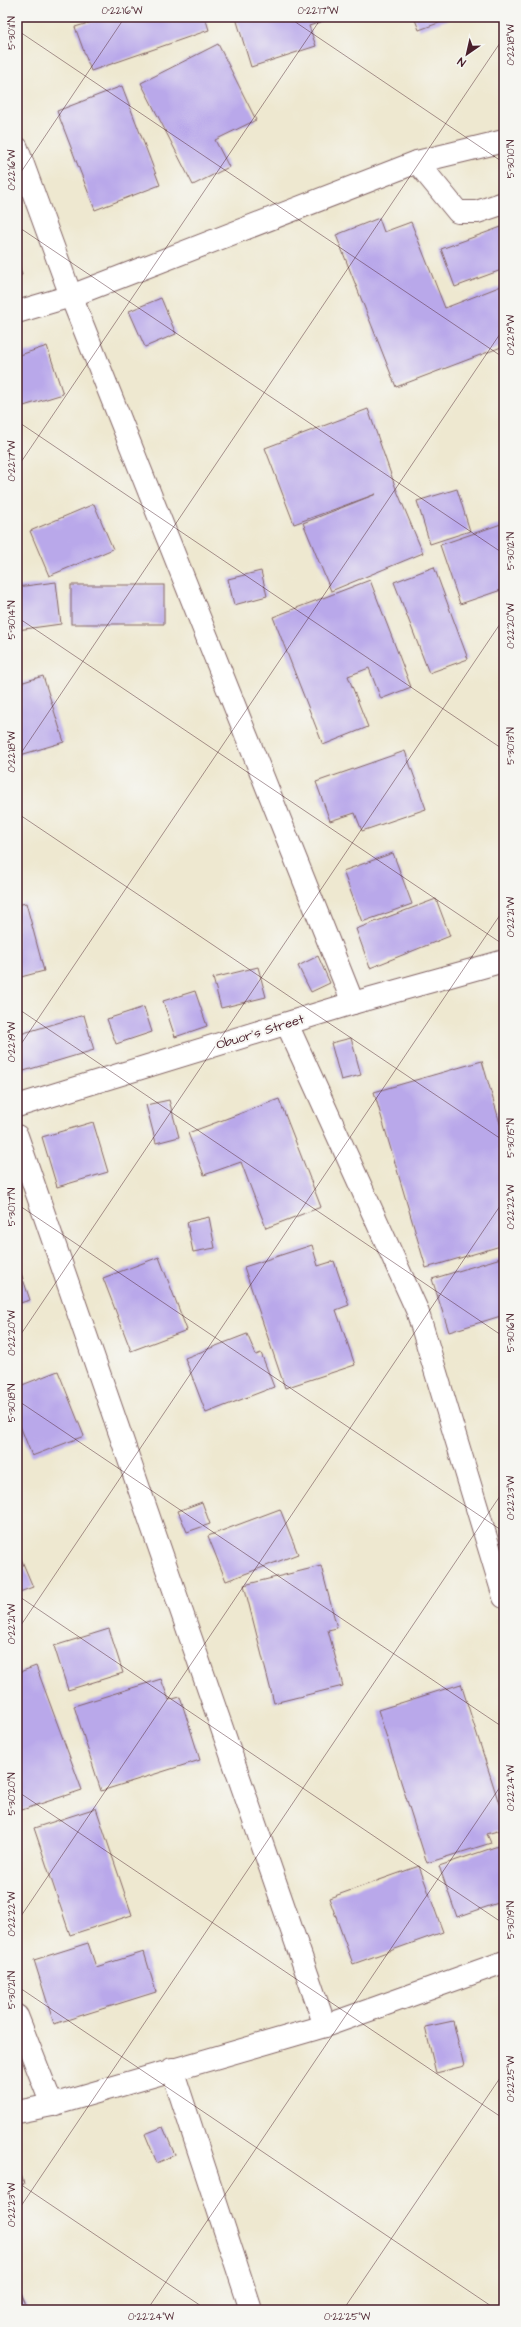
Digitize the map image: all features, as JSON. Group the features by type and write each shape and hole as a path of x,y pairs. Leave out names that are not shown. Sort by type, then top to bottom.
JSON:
{"street":[{"path":"17,312 71,296 417,162 504,141"},
{"path":"17,148 71,296 353,1003"},
{"path":"417,162 458,212 477,212 504,203"},
{"name":"Obuor’s Street","path":"17,1106 353,1003 504,961"},
{"path":"287,1024 417,1310 504,1597"},
{"path":"17,1136 325,2026"},
{"path":"17,2112 52,2105 172,2069 325,2026 504,1962"},
{"path":"17,2016 52,2105"},
{"path":"172,2069 251,2310"}],"building":[{"path":"94,17 205,17 209,30 91,71 75,27 95,21"},
{"path":"319,17 321,22 309,26 316,46 251,67 236,18"},
{"path":"414,17 455,17 419,30"},
{"path":"218,44 256,120 215,140 229,167 193,185 141,83"},
{"path":"122,86 160,185 95,210 57,111"},
{"path":"379,218 384,232 411,222 445,308 504,285 504,346 396,387 336,235"},
{"path":"504,226 504,269 455,287 441,249"},
{"path":"17,258 22,275 17,276"},
{"path":"161,298 176,334 145,347 129,311"},
{"path":"47,346 63,394 17,408 17,356"},
{"path":"368,409 395,486 423,553 331,591 303,523 376,494 294,524 265,448"},
{"path":"457,489 470,531 430,544 417,501"},
{"path":"94,504 113,549 49,576 30,531"},
{"path":"504,523 504,589 460,604 440,545"},
{"path":"434,567 468,659 429,673 394,582"},
{"path":"261,571 267,596 234,605 228,579"},
{"path":"370,580 411,687 381,699 369,668 348,676 368,727 323,745 273,617"},
{"path":"56,582 61,624 17,630 17,587"},
{"path":"71,585 164,585 164,624 71,624"},
{"path":"43,676 64,742 17,756 17,684"},
{"path":"405,751 426,809 362,831 355,813 330,821 316,782"},
{"path":"393,853 412,904 362,922 343,871"},
{"path":"436,899 450,936 370,968 356,929"},
{"path":"26,903 44,971 17,978 17,905"},
{"path":"318,956 330,983 311,992 298,966"},
{"path":"258,967 266,997 221,1008 213,978"},
{"path":"195,991 207,1026 175,1037 163,1001"},
{"path":"144,1007 152,1032 116,1044 107,1019"},
{"path":"84,1015 94,1050 17,1073 17,1035"},
{"path":"351,1038 361,1075 341,1080 331,1043"},
{"path":"482,1061 504,1137 504,1245 426,1268 374,1092"},
{"path":"279,1099 321,1207 266,1228 241,1162 204,1175 188,1133"},
{"path":"169,1100 179,1137 156,1143 146,1105"},
{"path":"93,1122 108,1172 57,1187 42,1137"},
{"path":"209,1217 215,1248 193,1252 187,1222"},
{"path":"312,1245 318,1266 334,1261 349,1305 336,1310 355,1365 285,1388 244,1267"},
{"path":"159,1257 187,1330 131,1351 103,1278"},
{"path":"504,1257 504,1315 449,1332 432,1279"},
{"path":"17,1261 30,1300 17,1304"},
{"path":"247,1334 256,1355 261,1353 274,1387 206,1413 185,1358"},
{"path":"58,1371 84,1436 32,1456 17,1418 17,1387"},
{"path":"202,1502 210,1524 187,1532 178,1511"},
{"path":"280,1509 298,1554 226,1581 208,1536"},
{"path":"17,1549 33,1587 17,1593"},
{"path":"321,1566 337,1628 328,1630 343,1686 274,1703 244,1585"},
{"path":"109,1629 123,1673 68,1690 54,1646"},
{"path":"36,1666 82,1790 22,1810 17,1798 17,1673"},
{"path":"161,1679 169,1700 180,1697 200,1760 101,1791 74,1706"},
{"path":"461,1684 504,1819 504,1829 487,1834 491,1843 427,1863 378,1710"},
{"path":"96,1808 132,1915 70,1935 34,1828"},
{"path":"504,1844 504,1901 457,1917 439,1866"},
{"path":"419,1866 443,1932 353,1964 329,1898"},
{"path":"88,1943 96,1967 144,1952 156,1992 54,2024 34,1960"},
{"path":"453,2021 464,2066 436,2073 425,2027"},
{"path":"163,2127 175,2155 157,2163 145,2134"},
{"path":"17,2162 24,2184 17,2186"},
{"path":"17,2284 28,2310 17,2310"}]}
